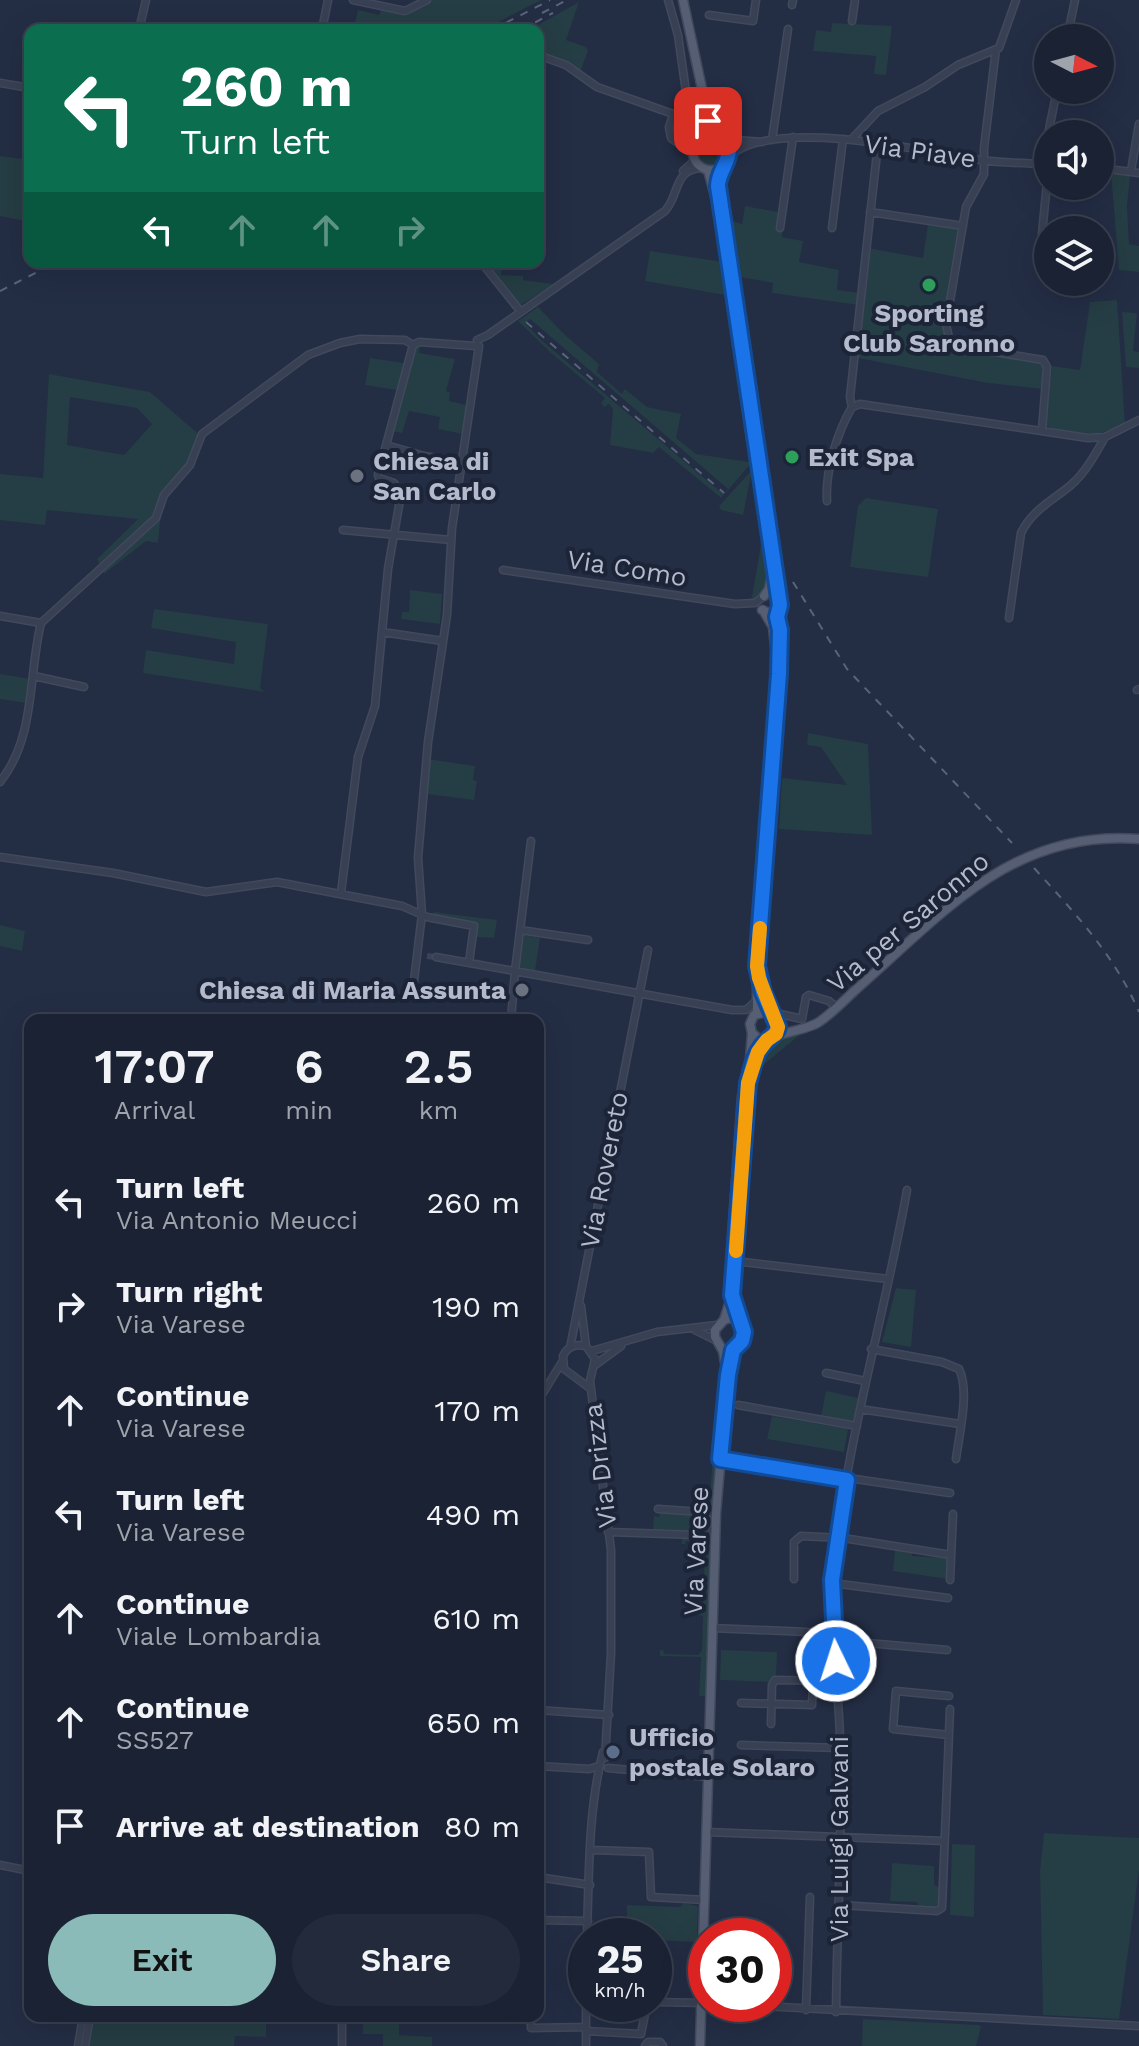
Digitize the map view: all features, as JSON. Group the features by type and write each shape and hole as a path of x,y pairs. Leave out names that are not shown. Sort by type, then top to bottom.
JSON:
{"main road":[{"path":"683,0 708,121 729,149 718,179 722,226 767,524 772,580 760,603 775,635 777,690"},
{"path":"699,72 698,140 694,157 705,169 722,226"},
{"path":"698,140 721,137"},
{"path":"705,169 725,163"},
{"path":"732,1295 744,1330 736,1346 719,1343 715,1332 732,1295 777,690 780,605 767,524"},
{"path":"764,596 771,594 778,597"},
{"path":"762,610 769,614 778,610"},
{"name":"Via per Saronno","path":"770,1038 814,1025 942,913 989,877 1015,862 1066,843 1102,838 1139,839"},
{"path":"748,1083 758,1052 778,1027 776,1015 763,992 757,966"},
{"path":"754,1016 767,1012 800,1027"},
{"path":"752,1033 759,1039 770,1038"},
{"path":"720,1322 730,1318 739,1322"},
{"name":"Via Varese","path":"719,1343 728,1375"},
{"name":"Via Varese","path":"705,1918 716,1513 728,1375 736,1346"},
{"name":"Via Varese","path":"700,2046 702,2022"}],"street":[{"path":"140,24 146,0"},
{"path":"323,24 328,0"},
{"path":"353,0 402,11 427,0"},
{"path":"544,57 561,63 597,87 688,121 692,117 678,35 668,0"},
{"path":"709,15 753,21 756,0"},
{"path":"852,21 855,0"},
{"path":"832,228 847,140 862,130 878,111 925,87 969,59 996,49 1003,42 1016,0"},
{"path":"1070,24 1075,0"},
{"path":"769,141 788,29"},
{"path":"996,49 983,180 966,207 946,324 949,338 959,346 1043,360 1047,367 1042,430"},
{"path":"0,83 24,87"},
{"path":"655,217 670,201 678,176 694,157 669,134 673,115"},
{"path":"1114,170 1135,172 1139,124"},
{"path":"862,130 862,142"},
{"name":"Via Piave","path":"725,163 739,149 769,141 817,136 986,160 1034,163"},
{"name":"Via Piave","path":"721,137 769,141"},
{"path":"780,228 793,137"},
{"path":"679,144 698,140"},
{"path":"827,501 831,463 852,407 850,397 878,144"},
{"path":"413,989 422,914 418,858 428,742 448,608 451,540 478,345 671,204 683,173 705,169"},
{"path":"870,212 963,226"},
{"path":"486,268 521,312"},
{"path":"0,782 14,764 22,742 41,623 156,518 164,495 190,465 204,431 308,355 330,345 360,339 402,340 413,345"},
{"path":"341,893 358,757 375,706 393,536 401,494 394,483 377,477 413,345 419,342 478,345"},
{"path":"852,407 860,404 1088,438 1105,437 1139,420"},
{"path":"1009,618 1021,533 1032,516 1073,483 1092,460 1105,437"},
{"path":"386,445 461,462"},
{"path":"343,530 451,540"},
{"name":"Via Como","path":"503,570 698,600 744,604 755,603 764,596"},
{"name":"Via Como","path":"744,604 762,610"},
{"path":"0,616 41,623"},
{"path":"382,632 443,641"},
{"path":"34,676 84,687"},
{"path":"511,1014 531,841"},
{"path":"0,857 113,873 206,892 277,882 402,906 429,918 474,926 469,963"},
{"path":"520,930 588,940"},
{"name":"Via Rovereto","path":"570,1348 648,950"},
{"path":"418,955 427,956"},
{"path":"436,957 739,1010 754,1016"},
{"path":"739,1010 752,1006 757,986"},
{"path":"776,1015 802,1019 809,995 829,1001 836,1007"},
{"path":"732,1295 728,1284 740,1111 742,1092 748,1083"},
{"name":"Via Luigi Galvani","path":"836,2012 841,1748 832,1583 837,1538 871,1349 907,1190"},
{"path":"735,1261 888,1279"},
{"path":"580,1297 586,1346"},
{"path":"592,1351 657,1332 720,1322"},
{"path":"692,1328 719,1343"},
{"path":"562,1362 571,1376 579,1378 631,1340"},
{"path":"544,1392 570,1348 586,1346 592,1351 593,1368"},
{"path":"871,1349 956,1367 963,1381 956,1459"},
{"name":"Via Drizza","path":"588,1918 592,1850 609,1715 609,1543 606,1494 591,1389 593,1368"},
{"path":"826,1373 865,1381"},
{"path":"544,1395 557,1381 571,1376"},
{"name":"Via Drizza","path":"579,1378 591,1389"},
{"path":"738,1405 857,1426"},
{"path":"860,1409 960,1424"},
{"path":"720,1459 950,1493"},
{"path":"658,1509 716,1513"},
{"path":"950,1580 953,1514"},
{"path":"608,1532 697,1535 716,1529"},
{"path":"697,1535 715,1543"},
{"path":"794,1579 794,1539 801,1536 837,1538 951,1555"},
{"path":"832,1583 948,1598"},
{"path":"712,1631 808,1632"},
{"path":"834,1640 947,1650"},
{"path":"771,1724 772,1683 775,1680 837,1681"},
{"path":"741,1703 812,1705 813,1681"},
{"path":"949,1696 896,1691 893,1729 949,1735"},
{"path":"840,1905 941,1910 950,1709"},
{"path":"544,1710 609,1715"},
{"path":"741,1745 841,1748"},
{"path":"544,1766 589,1769 603,1766 708,1777"},
{"path":"706,1832 944,1841"},
{"path":"592,1850 649,1852 651,1897 705,1900"},
{"path":"0,1865 24,1869"},
{"path":"544,1878 590,1885"},
{"path":"806,2010 810,1897"},
{"path":"544,1920 568,1921"},
{"path":"792,2009 1139,2026"},
{"path":"78,2046 82,2022"},
{"path":"85,2046 89,2022"},
{"path":"342,2022 342,2046"},
{"path":"530,2022 531,2028 641,2034"},
{"path":"586,2022 586,2046"},
{"path":"643,2022 641,2034 645,2046 648,2042 660,2042 663,2046"}],"shaded area":[{"path":"432,0 541,0 495,24 355,23 358,10 379,15 381,10 409,14"},
{"path":"579,2 566,40 586,47 588,51 580,72 560,59 544,54 544,24 540,24"},
{"path":"832,23 892,26 886,75 874,74 876,56 813,51 816,30 831,32"},
{"path":"711,139 720,143 724,152 720,161 711,165 702,161 698,152 702,143"},
{"path":"0,156 24,159 24,221 0,216"},
{"path":"1114,173 1130,176 1127,206 1129,244 1139,246 1139,272 1119,270"},
{"path":"745,206 784,213 782,237 803,241 799,262 839,270 837,290 860,293 859,305 772,293 773,283 740,277 732,221 742,224"},
{"path":"928,224 958,229 944,313 947,340 958,348 1039,362 1043,366 1042,389 988,383 858,358 868,248 923,258"},
{"path":"650,251 724,262 754,460 721,498 659,447 653,453 610,445 613,409 609,404 604,407 601,403 605,398 518,321 538,307 599,364 597,372 622,394 625,389 647,407 681,414 676,438 696,454 749,462 725,295 645,281","holes":["530,319 728,489 723,494 525,323"]},
{"path":"490,268 502,268 501,275 523,276 523,280 554,284 521,305"},
{"path":"1117,300 1125,425 1097,434 1045,429 1052,366 1080,370 1090,302"},
{"path":"1122,312 1137,313 1133,351 1139,352 1139,368 1126,367"},
{"path":"420,344 419,353 455,359 446,391 450,392 449,401 467,405 463,434 438,429 440,417 409,411 402,433 392,431 415,347"},
{"path":"370,358 404,363 397,390 365,385"},
{"path":"49,374 150,392 202,437 194,465 176,484 164,504 158,543 146,541 104,574 97,559 138,519 47,510 45,525 0,520 0,474 43,478","holes":["70,397 137,408 152,424 124,455 67,445"]},
{"path":"752,470 743,515 721,510 719,506"},
{"path":"866,498 938,509 928,577 850,567 858,506"},
{"path":"764,527 766,587 748,602 752,597"},
{"path":"410,590 442,594 440,624 401,619 402,612 409,612"},
{"path":"154,609 268,624 260,688 265,692 143,673 146,650 234,664 236,642 151,628"},
{"path":"0,674 31,679 27,703 0,699"},
{"path":"808,733 868,744 872,835 779,829 782,778 847,785 821,747 807,745"},
{"path":"428,759 475,766 473,780 477,781 474,800 426,794"},
{"path":"434,912 497,920 494,938 476,937 477,926 433,917"},
{"path":"0,925 25,931 22,951 0,946"},
{"path":"524,935 540,938 535,971 519,968"},
{"path":"802,1033 756,1071 766,1047 777,1039"},
{"path":"896,1288 916,1290 911,1347 882,1342"},
{"path":"721,1353 724,1381 714,1509 711,1512 704,1508 709,1507"},
{"path":"826,1391 859,1398 855,1418 850,1422 821,1416"},
{"path":"772,1416 848,1429 844,1452 767,1439"},
{"path":"660,1512 706,1514 710,1517 710,1528 701,1532 653,1530 654,1516 659,1517"},
{"path":"682,1539 705,1540 710,1547 706,1696 699,1696 701,1657 660,1656 660,1650 664,1654 698,1655 702,1651 703,1616 699,1612 703,1611 705,1545 701,1541 682,1544"},
{"path":"895,1550 912,1553 912,1556 945,1558 949,1561 948,1579 893,1571"},
{"path":"721,1650 777,1652 776,1677 769,1682 720,1680"},
{"path":"1044,1833 1139,1838 1139,1870 1119,2019 1043,2015 1040,1870"},
{"path":"952,1844 975,1845 974,1917 950,1915"},
{"path":"892,1863 934,1866 934,1885 941,1888 938,1908 919,1907 917,1902 890,1901"},
{"path":"684,1903 698,1909 698,1918 688,1918 688,1942 672,1941 672,1918 627,1918 627,1905 680,1907"},
{"path":"863,2019 981,2027 976,2046 862,2046"},
{"path":"93,2022 266,2022 266,2037 235,2036 234,2046 89,2046"},
{"path":"363,2022 399,2023 399,2035 432,2037 432,2046 383,2046 383,2034 363,2034"}],"tunnel":[{"path":"427,956 436,957"}],"railway":[{"path":"504,24 550,0"},
{"path":"542,13 567,0"},
{"path":"532,24 553,13"},
{"path":"0,291 45,268"},
{"path":"526,322 724,493"},
{"path":"793,582 847,669 1012,843"},
{"path":"1034,868 1106,954 1139,1012"}],"slow traffic":[{"path":"736,1251 748,1083 758,1052 776,1034 778,1027 759,978 760,928"}],"place":[{"name":"Sporting Club Saronno","path":"929,285"},
{"name":"Exit Spa","path":"792,457"},
{"name":"Chiesa di San Carlo","path":"357,476"},
{"name":"Chiesa di Maria Assunta","path":"522,990"},
{"name":"Ufficio postale Solaro","path":"613,1752"}],"route":[{"path":"708,121 729,149 718,176 722,226 780,605 777,617 780,630 779,674 757,966 763,992 778,1027 776,1034 758,1052 748,1083 732,1295 736,1316 744,1332 742,1341 733,1350 728,1375 720,1459 847,1480 832,1580 836,1661"}]}
